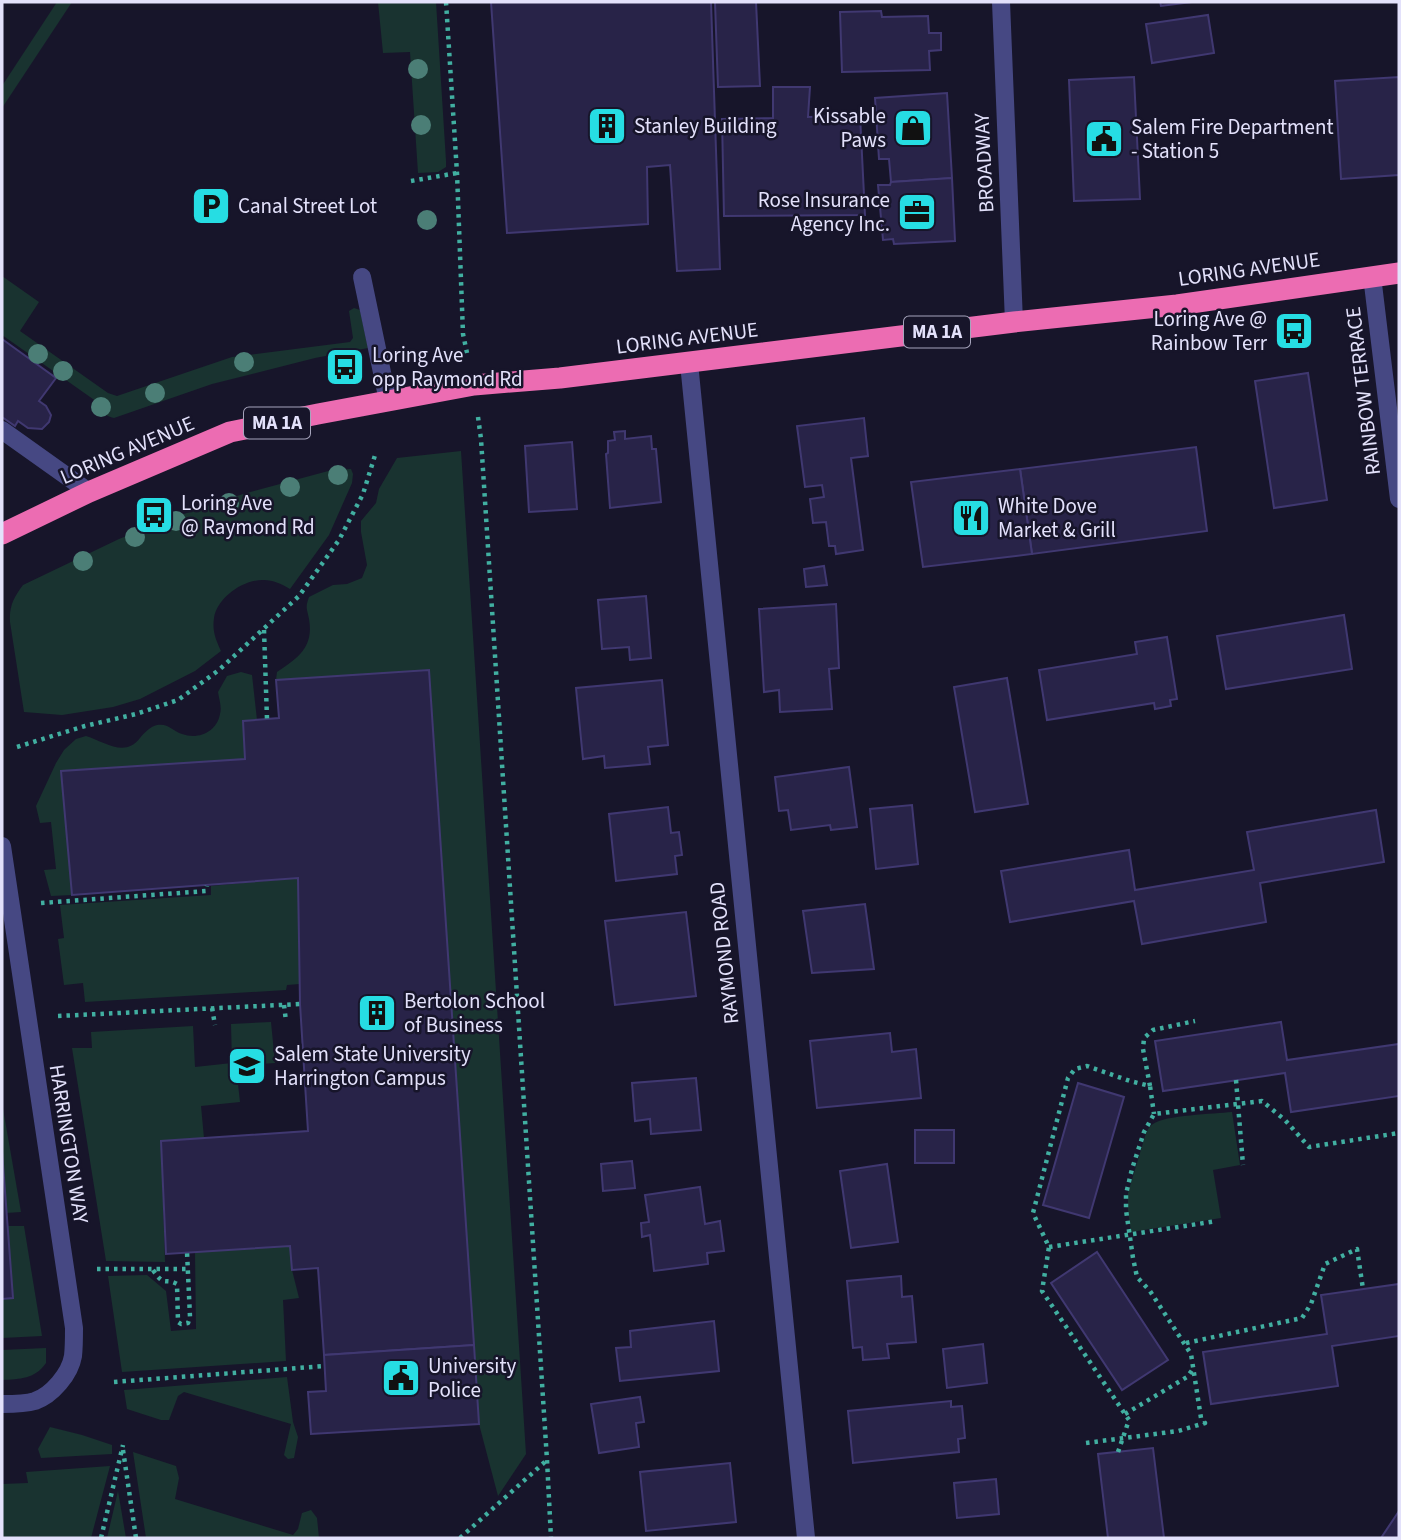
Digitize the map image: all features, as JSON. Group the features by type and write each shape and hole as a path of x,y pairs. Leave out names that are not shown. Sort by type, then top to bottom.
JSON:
{"highway":[{"name":"LORING AVENUE","path":"2,534 89,492 230,432 388,401 474,385 560,378 1014,322 1177,305 1399,273"}],"street":[{"name":"BROADWAY","path":"1001,2 1014,322"},
{"name":"RAINBOW TERRACE","path":"1372,276 1399,499"},
{"path":"362,277 388,401"},
{"name":"RAYMOND ROAD","path":"689,363 806,1538"},
{"path":"2,430 89,492"},
{"name":"HARRINGTON WAY","path":"2,846 74,1340 72,1359 62,1378 50,1392 35,1401 2,1404"}],"path":[{"path":"446,2 457,173 463,334 474,385 481,439 551,1538"},
{"path":"411,181 457,173"},
{"path":"17,747 177,700 219,670 299,596 339,540 363,494 376,452"},
{"path":"264,629 267,719"},
{"path":"40,903 206,891 207,886"},
{"path":"58,1016 300,1004"},
{"path":"284,1005 286,1021"},
{"path":"212,1008 215,1025"},
{"path":"1086,1443 1178,1432 1205,1423 1201,1418 1191,1354 1186,1343 1137,1277 1126,1194 1144,1132 1154,1114 1143,1049 1144,1038 1153,1030 1195,1021"},
{"path":"1118,1452 1129,1420 1042,1291 1049,1247 1033,1213 1068,1078 1075,1069 1087,1066 1150,1086"},
{"path":"1236,1080 1243,1165"},
{"path":"1154,1114 1262,1101 1285,1120 1308,1147 1399,1133"},
{"path":"1049,1247 1217,1221"},
{"path":"1186,1343 1302,1318 1311,1304 1325,1264 1357,1249 1363,1289"},
{"path":"153,1270 164,1282 177,1284 178,1322 188,1323 187,1252"},
{"path":"97,1269 187,1269"},
{"path":"114,1382 325,1366"},
{"path":"1125,1414 1187,1377 1193,1369"},
{"path":"101,1538 122,1445 136,1538"},
{"path":"460,1538 547,1460"}],"green space":[{"path":"57,2 72,2 2,108 2,86"},
{"path":"378,2 436,2 446,161 446,167 438,172 418,173 410,52 383,53"},
{"path":"2,276 39,302 20,331 108,393 117,396 232,357 350,342 353,338 349,311 354,308 360,310 368,348 315,358 212,384 114,418 104,414 100,404 2,335"},
{"path":"461,451 526,1454 498,1496 479,1424 429,671 276,680 277,672 292,662 307,644 310,629 307,608 309,597 333,585 347,584 362,578 367,565 361,521 376,503 379,489 397,458"},
{"path":"351,469 352,483 329,535 290,589 264,580 248,583 232,591 220,603 214,618 214,631 221,651 195,671 140,699 113,707 62,715 24,712 10,622 13,602 23,585 119,539 175,517 243,494 332,470"},
{"path":"241,672 252,675 257,720 243,721 245,759 62,771 72,895 51,896 44,870 56,869 51,822 40,823 36,806 64,750 76,739 86,736 114,747 128,747 157,725 167,726 188,736 206,733 218,720 221,709 218,692 227,676"},
{"path":"298,878 300,984 287,985 286,990 85,1002 83,983 64,985 58,939 64,938 60,905 211,895 211,886"},
{"path":"271,1022 275,1063 236,1066 240,1102 201,1106 204,1138 161,1141 165,1262 106,1261 72,1048 92,1048 91,1032 193,1026 195,1067 232,1063 231,1024"},
{"path":"2,1103 21,1212 6,1213"},
{"path":"1232,1112 1240,1165 1213,1170 1221,1218 1131,1232 1128,1193 1150,1127 1168,1119"},
{"path":"8,1226 24,1226 42,1336 2,1338 2,1299 13,1297"},
{"path":"290,1246 292,1270 299,1298 283,1300 286,1361 122,1372 108,1276 147,1275 166,1291 171,1331 196,1329 195,1252"},
{"path":"46,1348 46,1363 37,1372 21,1378 2,1380 2,1350"},
{"path":"287,1377 293,1422 298,1437 294,1458 288,1459 284,1455 291,1424 184,1392 178,1396 169,1420 161,1420 127,1409 124,1390"},
{"path":"50,1427 112,1445 112,1454 41,1458 38,1449"},
{"path":"133,1452 176,1466 179,1478 175,1499 293,1535 298,1529 302,1513 311,1510 317,1518 319,1538 146,1538"},
{"path":"110,1466 91,1538 2,1538 2,1484 28,1483 26,1472"},
{"path":"118,1491 126,1538 107,1538"}],"building":[{"name":"Stanley Building","path":"491,2 711,2 720,269 677,271 670,165 647,167 648,224 507,233"},
{"path":"715,2 756,2 760,86 718,87"},
{"path":"1160,2 1192,2 1161,6"},
{"path":"881,11 882,17 928,16 929,33 941,33 941,50 929,51 930,70 842,72 840,12"},
{"path":"1208,15 1214,53 1152,63 1146,24"},
{"name":"Salem Fire Department - Station 5","path":"1134,77 1140,199 1074,201 1069,80"},
{"path":"1399,77 1399,175 1341,179 1335,81"},
{"path":"773,87 810,87 808,117 860,115 865,215 724,216 722,119 773,118"},
{"name":"Kissable Paws","path":"947,93 952,178 891,182 889,159 879,159 875,98"},
{"name":"Rose Insurance Agency Inc.","path":"952,178 955,241 894,244 893,239 883,240 878,185"},
{"path":"2,339 56,378 39,401 51,415 49,422 42,429 28,428 18,421 15,426 2,417"},
{"path":"1308,373 1327,500 1274,508 1255,381"},
{"path":"864,418 868,456 851,458 863,550 836,554 835,546 829,546 826,522 813,523 810,499 824,497 822,485 805,487 797,426"},
{"path":"625,431 625,439 651,436 652,449 656,449 661,502 610,508 606,454 608,441 615,440 614,432"},
{"path":"572,442 577,509 529,512 525,446"},
{"path":"1196,447 1207,531 1032,554 1020,469"},
{"name":"White Dove Market & Grill","path":"1020,469 1032,554 923,567 911,482"},
{"path":"824,566 827,585 806,587 804,569"},
{"path":"646,596 651,658 630,660 629,647 602,649 598,600"},
{"path":"836,604 839,668 829,669 832,709 780,712 779,690 764,692 759,609"},
{"path":"1344,615 1352,669 1226,689 1217,636"},
{"path":"1167,637 1177,699 1170,700 1171,706 1155,709 1154,703 1047,720 1039,670 1137,654 1135,642"},
{"name":"Bertolon School of Business","path":"429,670 474,1345 324,1355 318,1268 292,1270 290,1246 166,1254 161,1141 308,1131 300,1004 298,878 72,895 61,771 245,759 243,721 279,718 276,680"},
{"path":"1007,678 1028,804 975,812 954,687"},
{"path":"662,680 668,745 648,747 650,764 605,768 604,756 583,759 576,688"},
{"path":"849,767 857,827 831,830 830,825 791,830 788,810 779,811 775,777"},
{"path":"912,805 918,864 876,869 870,809"},
{"path":"668,807 671,833 679,832 682,855 675,856 677,874 616,881 609,814"},
{"path":"1376,810 1384,862 1260,883 1266,922 1142,944 1134,901 1010,922 1001,871 1129,850 1135,890 1254,870 1247,832"},
{"path":"865,904 874,969 812,973 803,911"},
{"path":"686,912 696,996 615,1005 605,921"},
{"path":"1281,1022 1287,1060 1399,1044 1399,1096 1291,1112 1285,1073 1163,1091 1155,1041"},
{"path":"890,1033 892,1052 916,1049 921,1098 817,1108 810,1041"},
{"path":"696,1078 701,1130 651,1134 650,1119 635,1121 632,1083"},
{"path":"1078,1083 1124,1097 1089,1218 1043,1205"},
{"path":"915,1130 954,1130 954,1163 915,1163"},
{"path":"2,1151 13,1298 2,1299"},
{"path":"632,1161 635,1188 603,1191 601,1164"},
{"path":"887,1164 898,1242 851,1248 840,1171"},
{"path":"700,1187 705,1224 720,1221 724,1251 707,1253 708,1264 654,1271 650,1235 642,1237 641,1223 649,1222 645,1195"},
{"path":"1097,1252 1168,1360 1122,1390 1051,1283"},
{"path":"901,1276 902,1297 912,1296 916,1342 887,1344 889,1358 863,1360 862,1347 853,1348 847,1281"},
{"path":"1399,1284 1399,1336 1332,1346 1338,1386 1211,1404 1203,1352 1327,1334 1321,1295"},
{"path":"714,1321 719,1371 620,1381 616,1348 631,1347 630,1331"},
{"path":"983,1344 987,1383 947,1388 943,1349"},
{"name":"University Police","path":"474,1345 479,1424 311,1434 308,1392 326,1391 324,1355"},
{"path":"640,1397 644,1422 636,1423 639,1447 599,1453 591,1404"},
{"path":"951,1401 951,1407 962,1406 965,1438 958,1439 959,1452 853,1463 848,1411"},
{"path":"1153,1448 1164,1538 1108,1538 1098,1454"},
{"path":"730,1463 736,1522 646,1531 640,1472"},
{"path":"996,1479 999,1514 957,1518 954,1483"},
{"path":"1399,1511 1399,1538 1381,1538"}],"place":[{"name":"Stanley Building","path":"607,126"},
{"name":"Kissable Paws","path":"913,128"},
{"name":"Salem Fire Department - Station 5","path":"1104,139"},
{"name":"Canal Street Lot","path":"211,206"},
{"name":"Rose Insurance Agency Inc.","path":"917,212"},
{"name":"Loring Ave @ Rainbow Terr","path":"1294,331"},
{"name":"Loring Ave opp Raymond Rd","path":"345,367"},
{"name":"Loring Ave @ Raymond Rd","path":"154,515"},
{"name":"White Dove Market & Grill","path":"971,518"},
{"name":"Bertolon School of Business","path":"377,1013"},
{"name":"Salem State University Harrington Campus","path":"247,1066"},
{"name":"University Police","path":"401,1378"}]}
